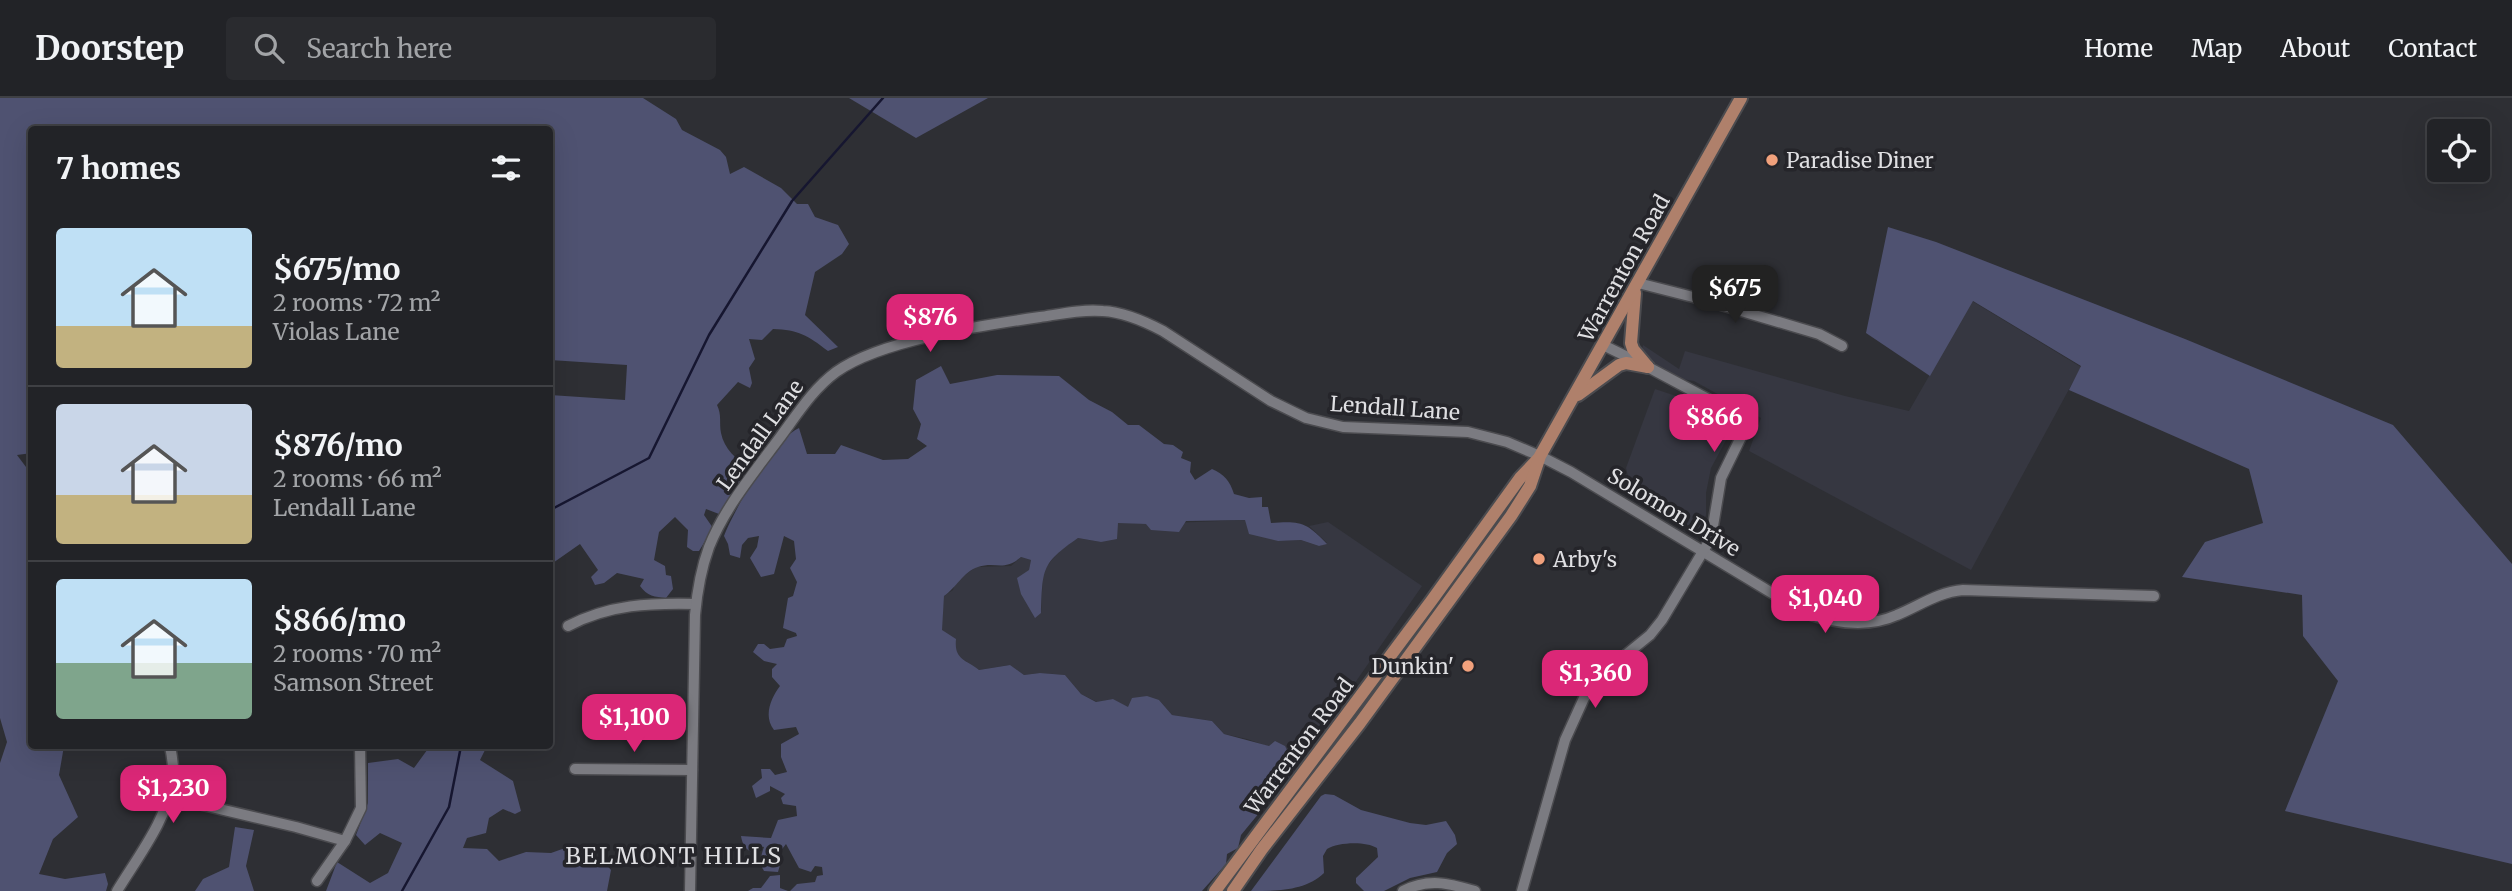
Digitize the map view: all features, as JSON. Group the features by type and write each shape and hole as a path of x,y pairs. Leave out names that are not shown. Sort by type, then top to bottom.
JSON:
{"main road":[{"name":"Warrenton Road","path":"1233,891 1497,536 1530,486 1540,456 1741,98"},
{"path":"1637,285 1631,343 1648,367"},
{"path":"1573,398 1619,365 1626,363 1648,367"},
{"name":"Warrenton Road","path":"1215,891 1520,478 1540,456"}],"street":[{"path":"1637,285 1701,299 1819,334 1842,346"},
{"name":"Lendall Lane","path":"690,891 696,604 704,562 728,511 772,447 823,383 853,362 907,344 997,323 1084,311 1116,313 1146,322 1163,331 1272,401 1306,418 1343,427 1468,432 1507,442 1540,456"},
{"path":"1522,891 1573,718 1601,675 1616,660 1642,642 1662,620 1711,538 1721,478 1740,439 1742,425 1734,414 1603,345"},
{"name":"Solomon Drive","path":"1540,456 1805,613 1822,619 1874,622 1894,617 1944,593 1963,590 2154,596"},
{"path":"568,626 602,611 629,605 696,604"},
{"path":"117,891 163,814 173,777 170,749"},
{"path":"317,881 345,842 361,808 360,749"},
{"path":"575,769 692,770"},
{"path":"169,797 296,827 345,842"},
{"path":"1403,891 1416,884 1437,882 1475,891"}],"shaded area":[{"path":"0,98 643,98 676,119 682,130 720,150 726,157 730,174 744,167 781,188 797,204 808,204 815,217 838,225 849,244 842,254 815,272 805,315 838,347 828,351 802,334 773,329 762,340 749,339 755,359 749,368 752,383 750,388 738,382 717,405 725,444 749,467 719,514 706,509 704,515 713,528 699,551 687,547 688,530 675,517 659,532 654,560 665,566 666,575 671,576 673,589 666,598 645,592 640,586 644,579 617,573 604,583 595,585 591,577 598,570 580,544 553,563 553,395 625,400 627,365 553,360 553,126 28,126 28,454 17,455 28,470 28,749 63,749 59,775 78,817 53,839 39,874 65,879 105,873 108,884 106,891 0,891 0,763 7,742 0,718"},
{"path":"849,98 988,98 916,138"},
{"path":"1888,227 1936,242 2185,339 2393,425 2512,564 2512,864 2285,811 2338,681 2303,636 2302,595 2182,577 2205,542 2263,523 2249,469 2069,390 2081,366 1973,301 1930,376 1866,333"},
{"path":"1972,301 2081,367 1971,570 1749,451 1761,418 1694,381 1638,372 1643,345 1679,369 1685,351 1909,411"},
{"path":"941,366 950,384 997,375 1059,376 1089,400 1112,412 1128,425 1139,425 1164,444 1173,445 1183,452 1181,458 1191,462 1190,472 1195,480 1212,469 1226,478 1234,494 1249,498 1262,497 1262,507 1268,507 1271,523 1302,524 1327,544 1319,546 1301,540 1278,541 1249,534 1245,520 1186,521 1179,532 1151,530 1146,524 1118,523 1117,539 1101,542 1078,538 1056,555 1046,569 1041,613 1035,618 1021,594 1017,578 1029,570 1031,560 1021,557 1010,564 984,565 973,569 944,596 942,630 956,639 959,655 979,670 1010,665 1024,675 1065,675 1081,694 1096,702 1113,699 1128,707 1132,698 1147,696 1159,700 1172,715 1212,721 1224,734 1269,746 1275,741 1285,746 1296,768 1241,835 1238,848 1227,854 1226,864 1202,891 790,891 797,884 815,882 817,876 823,875 822,867 815,866 811,872 799,868 786,844 779,853 778,872 764,871 761,859 764,847 756,845 756,852 753,852 744,845 741,836 771,838 778,820 797,816 796,806 783,804 781,798 785,794 770,786 770,791 756,798 752,786 762,778 761,769 770,769 775,775 787,772 781,757 781,744 799,734 796,727 774,730 771,725 770,707 780,686 772,677 772,669 777,664 764,661 753,652 758,644 764,644 770,649 784,647 787,639 797,636 796,633 783,628 788,598 793,596 797,582 790,568 796,559 794,541 784,536 774,574 761,577 750,558 757,547 759,536 748,538 742,545 740,558 730,555 724,536 736,510 767,460 789,435 799,428 807,454 835,454 841,445 883,460 908,459 927,446 917,439 921,424 913,409 916,380"},
{"path":"1655,389 1691,401 1731,425 1732,429 1711,468 1706,493 1706,515 1699,531 1651,504 1629,480 1626,468"},
{"path":"1245,520 1278,541 1301,540 1319,546 1327,543 1309,526 1328,522 1422,586 1296,768 1287,753 1224,734 1212,721 1172,715 1159,700 1128,708 1113,699 1097,702 1081,694 1065,675 1024,675 1009,665 979,670 958,656 941,630 944,596 953,590 955,582 976,567 1011,566 1021,557 1031,560 1029,570 1041,613 1043,571 1060,550 1078,538 1101,542 1118,522 1146,524"},
{"path":"428,749 486,749 480,760 513,781 521,811 515,814 503,809 489,818 486,833 467,838 463,848 487,849 499,861 526,852 551,853 568,847 592,853 594,860 603,861 611,870 607,891 326,891 337,862 370,883 388,873 402,843 380,833 365,845 356,835 368,803 368,763 398,759 414,768"},
{"path":"1325,794 1334,795 1361,810 1410,823 1426,825 1446,821 1457,844 1447,853 1437,872 1410,878 1384,891 1364,891 1356,883 1356,878 1378,857 1377,848 1352,843 1327,849 1323,856 1324,873 1308,883 1281,890 1251,891"},
{"path":"235,827 254,830 246,866 254,891 195,891 203,879 229,867"},
{"path":"780,875 780,888 788,891 748,891 761,888 770,876"}],"waterway":[{"path":"553,508 649,458 709,335 792,201 883,98"},
{"path":"402,891 449,807 460,749"}],"place":[{"name":"Paradise Diner","path":"1772,160"},
{"name":"Arby's","path":"1539,559"},
{"name":"Dunkin'","path":"1468,666"}],"district":[{"name":"BELMONT HILLS","path":"674,855"}]}
